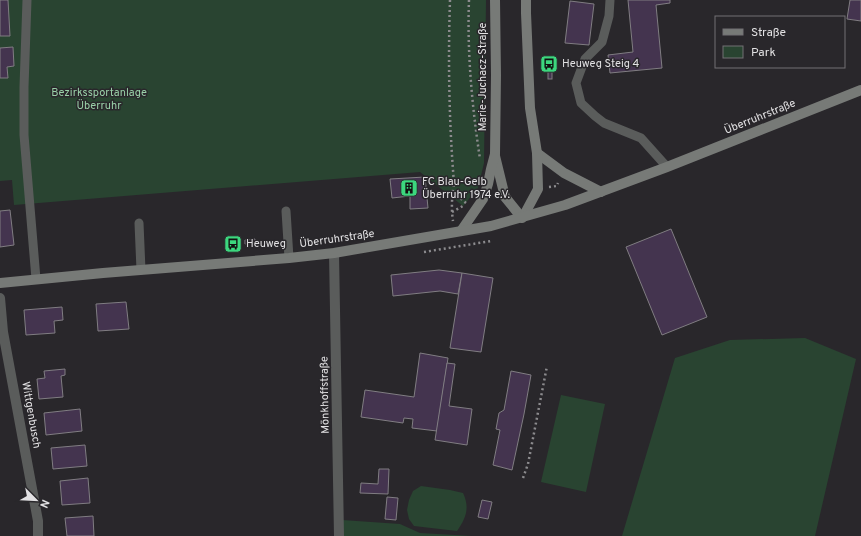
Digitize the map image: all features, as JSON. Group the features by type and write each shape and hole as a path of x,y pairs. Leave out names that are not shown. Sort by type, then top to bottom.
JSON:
{"main road":[{"name":"Marie-Juchacz-Straße","path":"495,0 495,154 505,197 522,218"},
{"path":"522,218 538,189 537,153 530,108 526,35 526,0"},
{"name":"Überruhrstraße","path":"0,283 334,253 491,226 564,205 600,192 861,90"},
{"path":"537,153 564,173 600,192"},
{"name":"Marie-Juchacz-Straße","path":"458,232 483,199 495,154"}],"street":[{"name":"Mönkhoffstraße","path":"334,253 339,536"},
{"name":"Wittgenbusch","path":"0,298 3,332 38,521 38,536"}],"lane":[{"path":"27,0 24,135 36,279"},
{"path":"610,0 609,16 602,42 585,59 576,83 581,103 604,122 641,138 667,167"},
{"path":"286,212 289,258"},
{"path":"138,223 141,270"}],"path":[{"path":"450,0 450,113 454,183 452,192 452,212 458,232"},
{"path":"469,0 470,71 480,163"},
{"path":"452,192 467,203 452,212"},
{"path":"423,252 491,241"},
{"path":"523,478 528,464 547,366"}],"green space":[{"name":"Bezirkssportanlage Überruhr","path":"0,0 486,0 484,163 478,188 463,206 420,172 14,205 12,180 0,181"},
{"path":"805,338 856,359 815,536 622,536 675,358 730,340"},
{"path":"561,395 605,404 586,492 541,482"},
{"path":"421,486 463,493 467,508 463,522 457,531 414,526 409,519 407,510 413,491"},
{"path":"342,520 400,524 420,533 472,536 342,536"}],"building":[{"path":"0,0 8,0 10,36 0,36"},
{"path":"628,0 670,0 670,3 656,5 662,68 610,73 608,55 633,52"},
{"path":"850,0 861,0 861,21 847,19"},
{"path":"570,1 594,4 589,45 565,43"},
{"path":"13,47 14,66 7,67 8,78 0,78 0,48"},
{"path":"548,69 552,69 552,79 548,79"},
{"name":"FC Blau-Gelb Überruhr 1974 e.V.","path":"425,177 428,208 410,209 410,196 392,198 390,179"},
{"path":"10,210 14,245 0,247 0,211"},
{"path":"671,229 707,317 662,335 626,247"},
{"path":"255,239 255,243 245,244 245,240"},
{"path":"439,270 462,273 458,294 440,291 393,296 391,275"},
{"path":"462,273 493,278 481,352 450,348"},
{"path":"126,302 129,329 98,331 96,304"},
{"path":"62,307 63,320 54,321 55,333 26,335 24,310"},
{"path":"420,353 448,358 437,431 412,428 413,419 404,418 403,423 361,417 365,390 414,397"},
{"path":"447,363 455,364 449,406 472,409 467,445 435,440"},
{"path":"65,369 65,375 61,376 63,397 39,399 37,379 45,378 44,371"},
{"path":"511,371 531,375 512,470 493,465 500,430 496,429 499,413 504,410"},
{"path":"80,409 82,431 46,435 44,413"},
{"path":"85,445 87,466 53,469 51,448"},
{"path":"379,469 389,469 388,494 360,493 361,483 378,484"},
{"path":"88,478 90,503 62,505 60,481"},
{"path":"387,497 398,498 396,520 385,519"},
{"path":"482,500 492,502 488,519 478,517"},
{"path":"93,516 94,536 67,536 65,518"}],"place":[{"name":"Heuweg Steig 4","path":"549,64"},
{"name":"FC Blau-Gelb Überruhr 1974 e.V.","path":"409,188"},
{"name":"Heuweg","path":"233,244"}]}
